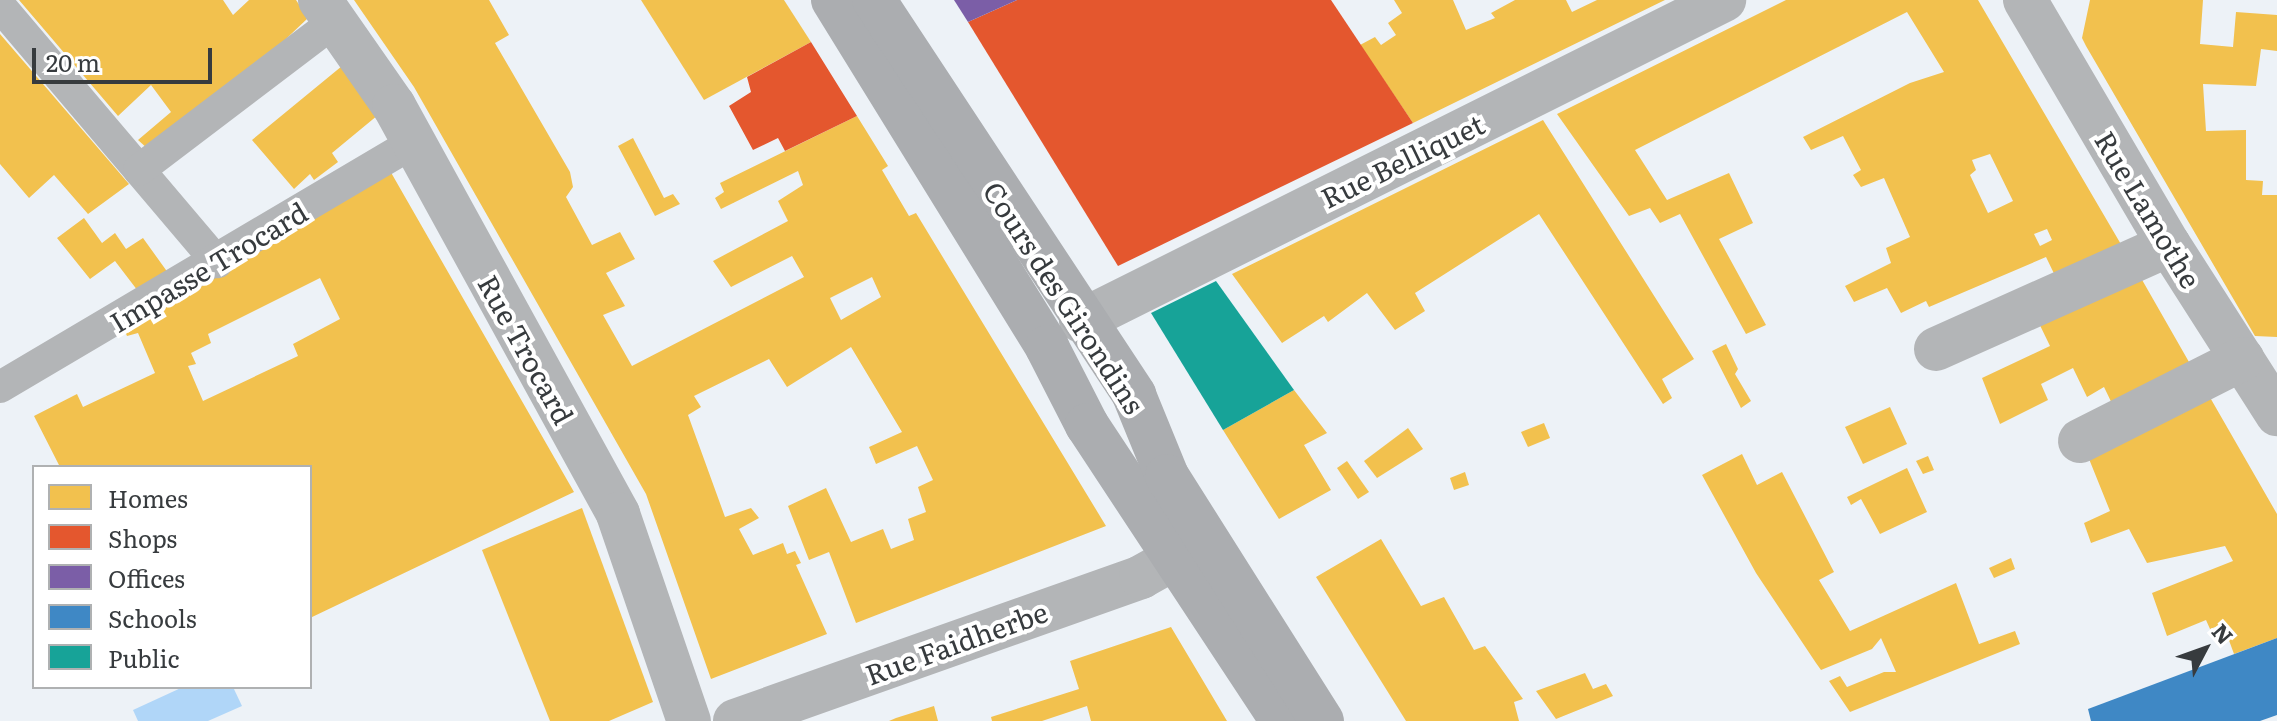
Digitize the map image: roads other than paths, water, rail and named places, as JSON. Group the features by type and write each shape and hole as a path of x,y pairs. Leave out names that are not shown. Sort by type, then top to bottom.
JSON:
{"main road":[{"name":"Cours des Girondins","path":"833,0 1047,347 1087,425 1282,721"},
{"name":"Cours des Girondins","path":"874,0 1081,321 1134,395 1167,476 1322,721"}],"street":[{"name":"Rue Belliquet","path":"1081,321 1724,0"},
{"name":"Rue Lamothe","path":"2042,10 2169,245 2277,414"},
{"name":"Rue Trocard","path":"327,11 414,142 618,514 689,721"},
{"path":"1936,349 2169,245"},
{"path":"2080,441 2242,359"},
{"name":"Rue Faidherbe","path":"735,721 1141,577 1175,558"}],"lane":[{"path":"0,6 217,262"},
{"path":"139,170 327,11"},
{"name":"Impasse Trocard","path":"0,387 217,262 414,142"}],"water":[{"path":"179,689 234,689 242,706 208,721 138,721 133,710"}]}
